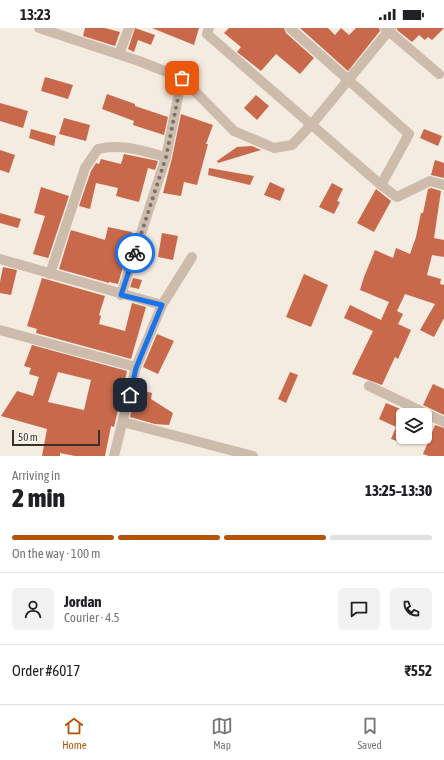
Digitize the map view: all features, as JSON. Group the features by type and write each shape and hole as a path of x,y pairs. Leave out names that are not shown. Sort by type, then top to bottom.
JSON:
{"street":[{"path":"39,28 119,54 182,78 234,132 274,148 292,145 349,80 388,29 439,74"},
{"path":"119,54 129,28"},
{"path":"209,28 207,34 381,185 397,197 430,181 444,185"},
{"path":"290,28 409,134 381,185"},
{"path":"121,295 166,157 182,78"},
{"path":"50,274 85,168 98,149 109,146 123,146 166,157"},
{"path":"114,456 136,368 162,305 192,257"},
{"path":"0,259 121,295 162,305"},
{"path":"0,330 136,368"},
{"path":"369,386 444,422"},
{"path":"123,422 253,456"}],"building":[{"path":"85,28 105,28 120,32 115,46 83,36"},
{"path":"135,28 155,35 151,45 138,40 134,52 128,49"},
{"path":"152,28 199,28 194,45"},
{"path":"229,28 284,28 286,33 314,58 300,74 276,54 261,71 237,52 241,47 224,33"},
{"path":"300,28 328,28 335,35 341,28 349,35 356,28 379,28 380,31 348,71"},
{"path":"397,28 444,28 432,40 428,37 425,40 419,35 412,42 397,30"},
{"path":"45,77 73,85 68,99 41,91"},
{"path":"107,94 135,104 135,106 168,117 164,135 133,125 134,121 102,109"},
{"path":"256,95 269,106 257,120 244,108"},
{"path":"0,103 28,111 23,128 0,121"},
{"path":"181,114 213,125 206,144 208,144 197,185 184,182 181,196 163,193"},
{"path":"64,118 90,125 86,141 59,134"},
{"path":"31,129 56,136 54,146 29,138"},
{"path":"424,129 442,136 438,146 420,138"},
{"path":"252,146 261,150 218,163 217,161 237,147"},
{"path":"0,150 15,155 9,173 0,170"},
{"path":"124,154 158,161 155,170 148,168 139,202 116,196 118,188 96,183 90,209 79,206 91,171 96,163 99,164 101,159 121,164"},
{"path":"435,160 444,163 444,178 431,175"},
{"path":"209,168 254,176 250,185 208,175"},
{"path":"270,182 285,189 280,201 264,195"},
{"path":"332,183 343,189 337,201 340,202 334,214 319,207"},
{"path":"41,187 69,196 46,265 48,258 33,254 45,216 34,213"},
{"path":"431,188 441,191 434,238 444,240 444,257 432,255 427,275 441,279 440,284 444,285 444,318 434,337 420,330 435,304 405,294 397,311 403,314 398,324 411,330 398,359 395,357 382,385 352,374 373,331 344,318 350,305 381,320 389,302 360,290 364,277 375,250 393,258 396,248 410,254 416,237 421,213 423,213 428,189"},
{"path":"376,189 391,201 374,232 357,223"},
{"path":"0,213 21,219 18,228 0,223"},
{"path":"108,227 132,232 118,284 109,283 59,269 71,230 105,240"},
{"path":"162,233 178,236 173,260 158,257"},
{"path":"3,267 17,270 11,295 0,293 0,282"},
{"path":"304,274 328,285 311,327 286,317"},
{"path":"42,278 105,296 99,315 101,316 99,324 125,331 132,303 146,307 131,359 36,333 37,329 27,326"},
{"path":"133,278 142,280 139,289 130,287"},
{"path":"157,334 174,341 158,374 143,367"},
{"path":"32,345 127,371 114,427 111,426 105,456 75,456 60,453 60,456 42,456 47,429 1,416 17,391 33,396 39,377 29,374 31,368 24,366","holes":["58,372 91,380 84,410 48,402"]},
{"path":"290,372 298,375 286,403 278,399"},
{"path":"433,384 444,389 444,415 423,405"},
{"path":"137,389 152,393 151,399 173,413 169,425 155,424 130,417"},
{"path":"386,403 398,408 396,408 396,427 379,419"},
{"path":"435,425 444,428 444,456 429,456 423,454 427,444 432,444 432,432"},
{"path":"396,427 396,441 391,439"}],"way so far":[{"path":"135,253 166,157 182,78"}],"route":[{"path":"130,395 136,368 162,305 121,295 135,253"}]}
